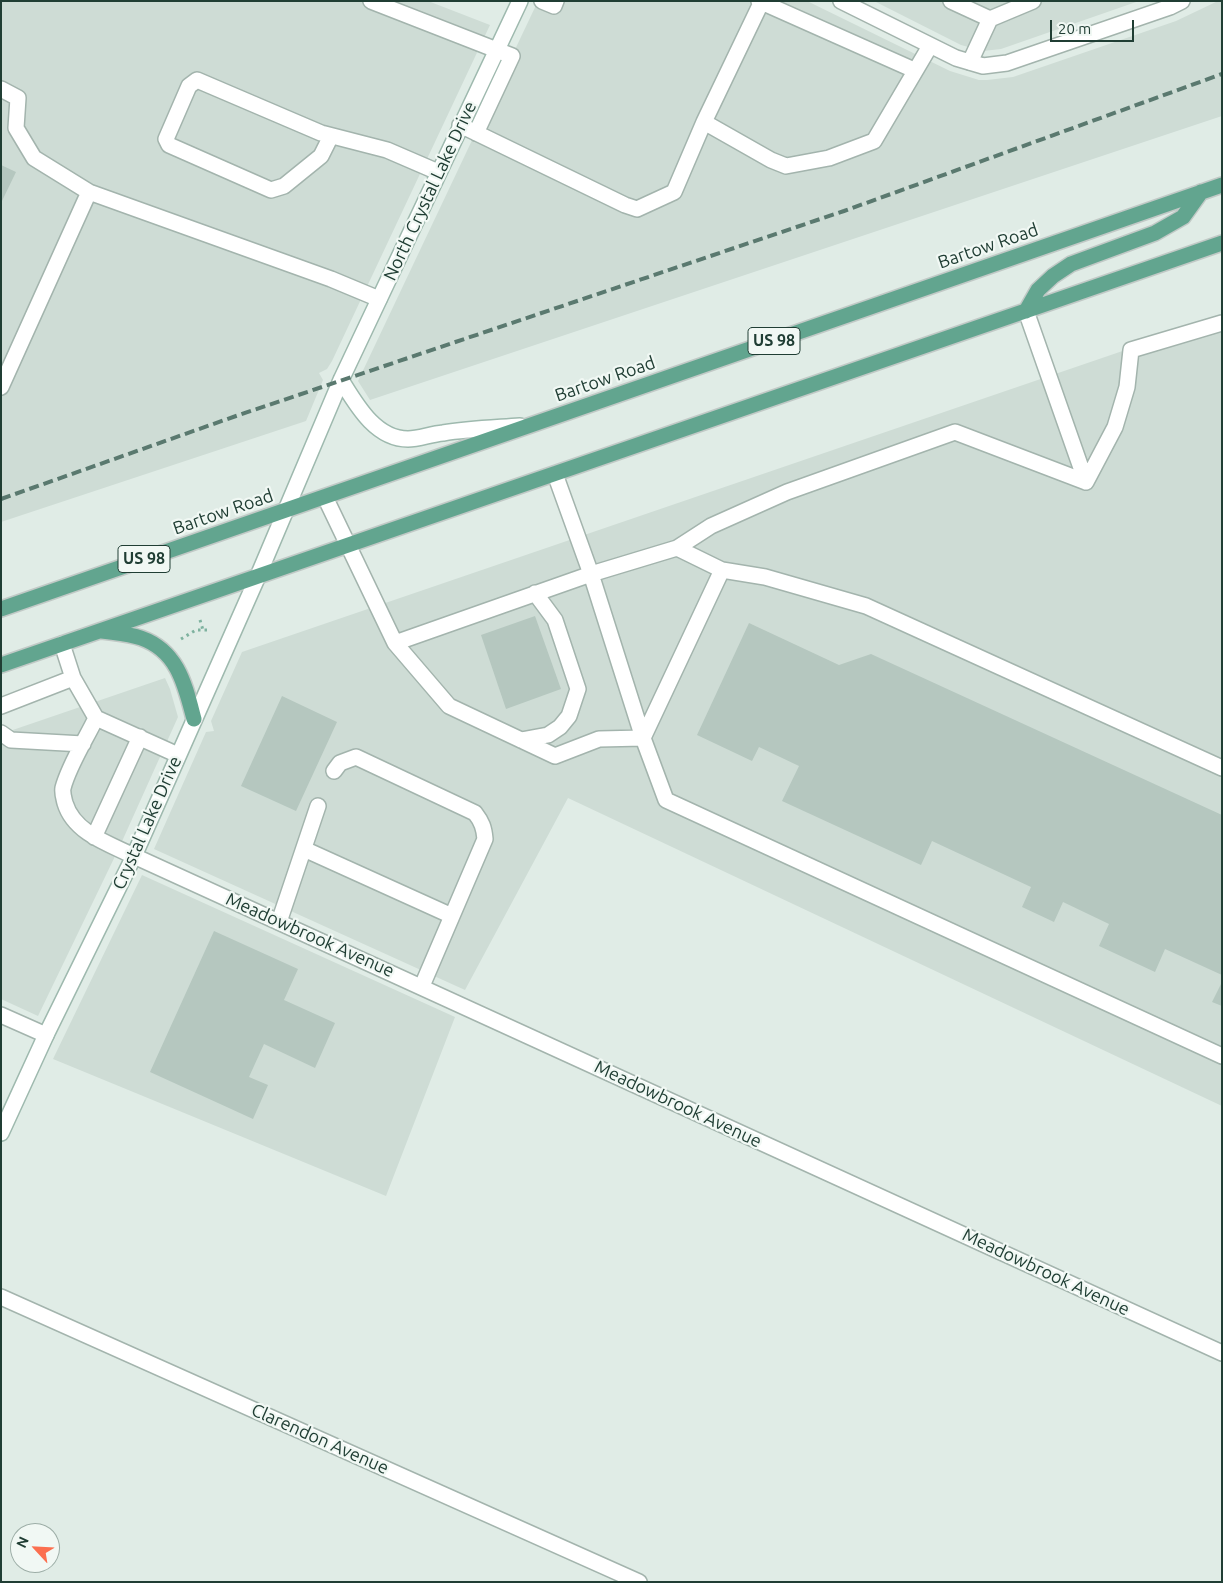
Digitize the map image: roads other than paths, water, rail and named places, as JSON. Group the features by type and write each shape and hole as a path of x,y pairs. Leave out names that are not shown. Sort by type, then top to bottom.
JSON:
{"main road":[{"name":"Bartow Road","path":"1,609 1222,185"},
{"path":"1026,311 1038,290 1052,276 1071,264 1155,233 1183,217 1201,192"},
{"path":"1,666 1222,243"},
{"path":"101,631 141,638 162,649 175,663 185,685 194,719"}],"street":[{"path":"371,1 512,56 476,133"},
{"name":"North Crystal Lake Drive","path":"286,510 341,380 378,299 520,1"},
{"path":"542,1 554,6 556,1"},
{"path":"951,1 990,19"},
{"path":"970,62 990,19 1033,1"},
{"path":"844,2 956,58 983,66 1006,63 1170,7 1182,1"},
{"path":"460,125 625,205 637,209 674,192 704,122 761,2 914,70"},
{"path":"704,122 786,166 829,158 874,141 914,70 930,46"},
{"path":"331,136 321,156 284,186 271,190 169,145 166,139 189,86 197,80 331,136 387,150 438,172"},
{"path":"1,89 18,98 16,128 34,158 89,192 330,279 378,299"},
{"path":"1,387 89,192"},
{"path":"1026,311 1086,482"},
{"path":"1086,482 1114,427 1127,387 1131,350 1222,324"},
{"path":"341,380 359,410 390,435 408,439 444,433 529,426"},
{"path":"395,643 591,574 677,548 711,526 787,492 955,432 1086,482"},
{"path":"555,474 591,574 643,738 666,800 1222,1056"},
{"path":"325,497 395,643 449,706 555,756 599,738 643,738"},
{"name":"Crystal Lake Drive","path":"1,1133 46,1035 134,856 286,510"},
{"path":"677,548 722,570 765,577 866,606 1222,768"},
{"path":"643,738 722,570"},
{"path":"520,740 548,736 560,727 570,716 578,689 555,620 535,594"},
{"path":"62,644 73,678 96,718 178,755"},
{"path":"1,706 73,678"},
{"name":"Meadowbrook Avenue","path":"96,718 67,777 63,790 69,813 77,824 94,836 134,856 1222,1353"},
{"path":"1,733 11,740 83,744"},
{"path":"94,836 140,738"},
{"path":"334,771 340,762 356,757 475,813 482,822 484,839 422,986"},
{"path":"280,922 318,806"},
{"path":"304,849 452,916"},
{"path":"1,1015 46,1035"},
{"name":"Clarendon Avenue","path":"1,1297 639,1582"}],"railway":[{"path":"1,499 236,416 844,211 1222,74"}]}
